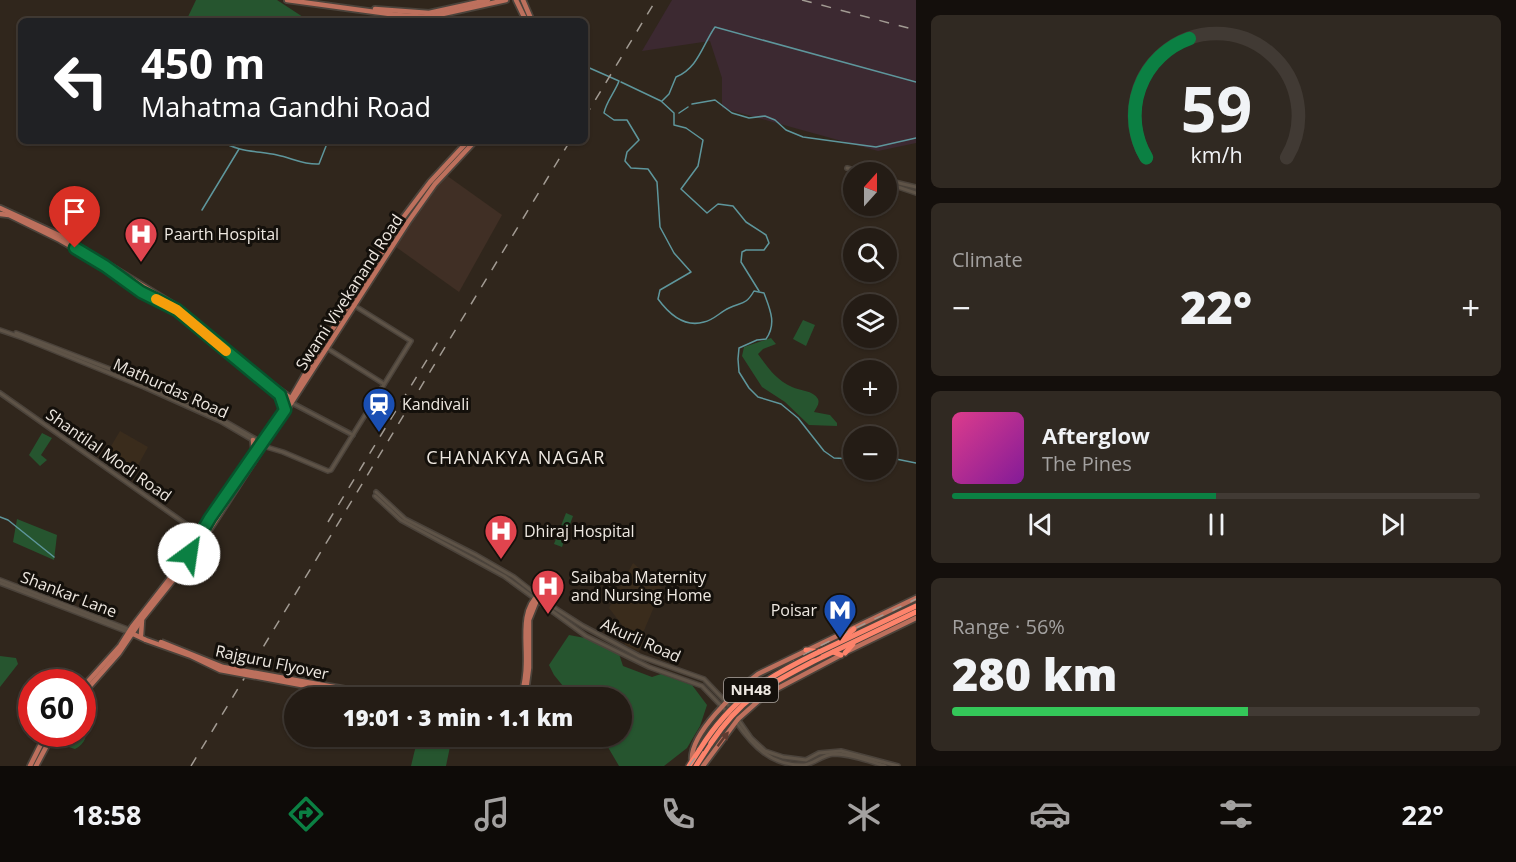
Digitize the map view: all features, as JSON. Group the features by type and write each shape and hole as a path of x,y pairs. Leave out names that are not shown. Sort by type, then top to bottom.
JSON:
{"highway":[{"name":"NH48","path":"690,765 711,743 732,714 756,692 859,639 916,606"},
{"name":"NH48","path":"690,765 714,728 743,696 774,675 839,642 916,612"},
{"path":"839,642 854,629"},
{"path":"832,652 843,654 859,639"},
{"path":"806,650 819,652"}],"main road":[{"path":"287,0 309,1 397,15 429,17 506,0"},
{"path":"369,10 429,13 488,0"},
{"path":"516,0 525,18"},
{"path":"523,0 531,18"},
{"name":"Swami Vivekanand Road","path":"353,304 402,219 430,182 465,144"},
{"name":"Swami Vivekanand Road","path":"96,673 193,555 210,518 254,452 263,445 324,346 435,184 472,144"},
{"path":"0,208 63,237 179,308 253,371 292,400"},
{"path":"0,214 9,214 60,240 105,266 141,292 177,310 282,393 285,410"},
{"name":"Swami Vivekanand Road","path":"96,679 124,646 131,632 202,536 292,400 324,346"},
{"path":"282,393 294,392"},
{"path":"252,440 254,452"},
{"path":"524,687 528,611 537,598"},
{"path":"690,765 691,754 702,732 724,704 758,674 916,598"},
{"path":"124,646 143,637 142,618"},
{"path":"703,766 737,720 765,695 916,618"},
{"name":"Rajguru Flyover","path":"131,632 184,650 218,666 325,687"},
{"path":"30,766 40,747"},
{"path":"36,766 46,747"}],"street":[{"path":"897,183 916,187"},
{"path":"897,186 916,194"},
{"path":"292,400 353,435 411,341 353,304"},
{"path":"0,329 24,335 153,387 221,419 263,445"},
{"name":"Mathurdas Road","path":"0,329 144,387 220,421 263,445 331,470 353,435"},
{"path":"324,346 384,384"},
{"name":"Shantilal Modi Road","path":"0,393 202,536"},
{"name":"Akurli Road","path":"376,494 401,520 492,568 583,626 647,659 704,679 759,747 772,754 806,760 819,753 841,751 898,766"},
{"name":"Shankar Lane","path":"0,582 131,632"},
{"name":"Akurli Road","path":"537,598 575,629 594,641 649,667 702,686 724,704"},
{"name":"Akurli Road","path":"737,720 757,749 782,762 803,765 821,756 841,754 885,766"}],"shaded area":[{"path":"672,0 916,0 916,143 878,151 722,108 722,78 710,41 642,51"},
{"path":"446,175 502,215 459,292 396,247"},
{"path":"120,431 148,447 136,469 107,453"},
{"path":"633,563 662,588 640,640 642,644 639,652 625,645 622,625 609,608"}],"green space":[{"path":"196,0 277,0 303,17 302,18 187,18"},
{"path":"803,320 815,325 806,346 793,339"},
{"path":"771,338 776,344 763,349 758,354 765,364 786,384 816,396 818,406 814,412 830,415 837,426 809,425 785,402 762,387 742,356 744,347"},
{"path":"42,433 52,438 41,455 47,460 40,466 29,455"},
{"path":"566,513 573,516 562,547 554,544"},
{"path":"17,519 57,535 54,560 13,542"},
{"path":"569,635 585,638 619,654 623,666 652,677 661,674 692,685 707,705 700,726 687,748 664,766 619,766 608,747 632,747 632,687 564,687 549,665"},
{"path":"0,656 16,658 18,664 0,687"},
{"path":"416,747 450,747 446,766 411,766"}],"waterway":[{"path":"662,101 669,94 676,77 695,62 715,27 916,82"},
{"path":"588,67 619,81 604,113 614,120 627,120 639,140 627,152 625,161 631,168 648,169 657,182 660,227 674,253 691,272 660,290 658,299 678,318 697,323 711,320 749,299 754,291 764,293 771,316 771,328 766,339 757,340 739,348 739,372 758,397 781,404 798,418 824,451 834,458 843,458"},
{"path":"621,82 661,101 674,113 674,125 686,128 703,140 698,166 681,189 707,213 718,204 733,206 746,222 766,235 769,243 764,250 742,252 741,262 759,291"},
{"path":"692,104 715,100 732,113 749,118 765,116 775,120 786,130 803,137 876,147 916,138"},
{"path":"679,113 688,107"},
{"path":"226,144 314,164 319,164 327,144"},
{"path":"202,210 239,149"},
{"path":"897,459 916,463"},
{"path":"0,517 8,520 54,557"}],"railway":[{"path":"588,112 656,0"},
{"path":"802,0 916,30"},
{"path":"191,766 568,144"},
{"path":"328,522 439,340"},
{"path":"689,766 728,718 774,675 822,645 916,599"}],"slow traffic":[{"path":"156,299 177,310 226,351"}],"place":[{"name":"Paarth Hospital","path":"141,263"},
{"name":"Kandivali","path":"379,433"},
{"name":"Dhiraj Hospital","path":"501,560"},
{"name":"Saibaba Maternity and Nursing Home","path":"548,615"},
{"name":"Poisar","path":"840,639"}],"district":[{"name":"CHANAKYA NAGAR","path":"516,458"}],"route":[{"path":"75,248 141,292 177,310 280,395 285,410 259,444 189,554"}]}
